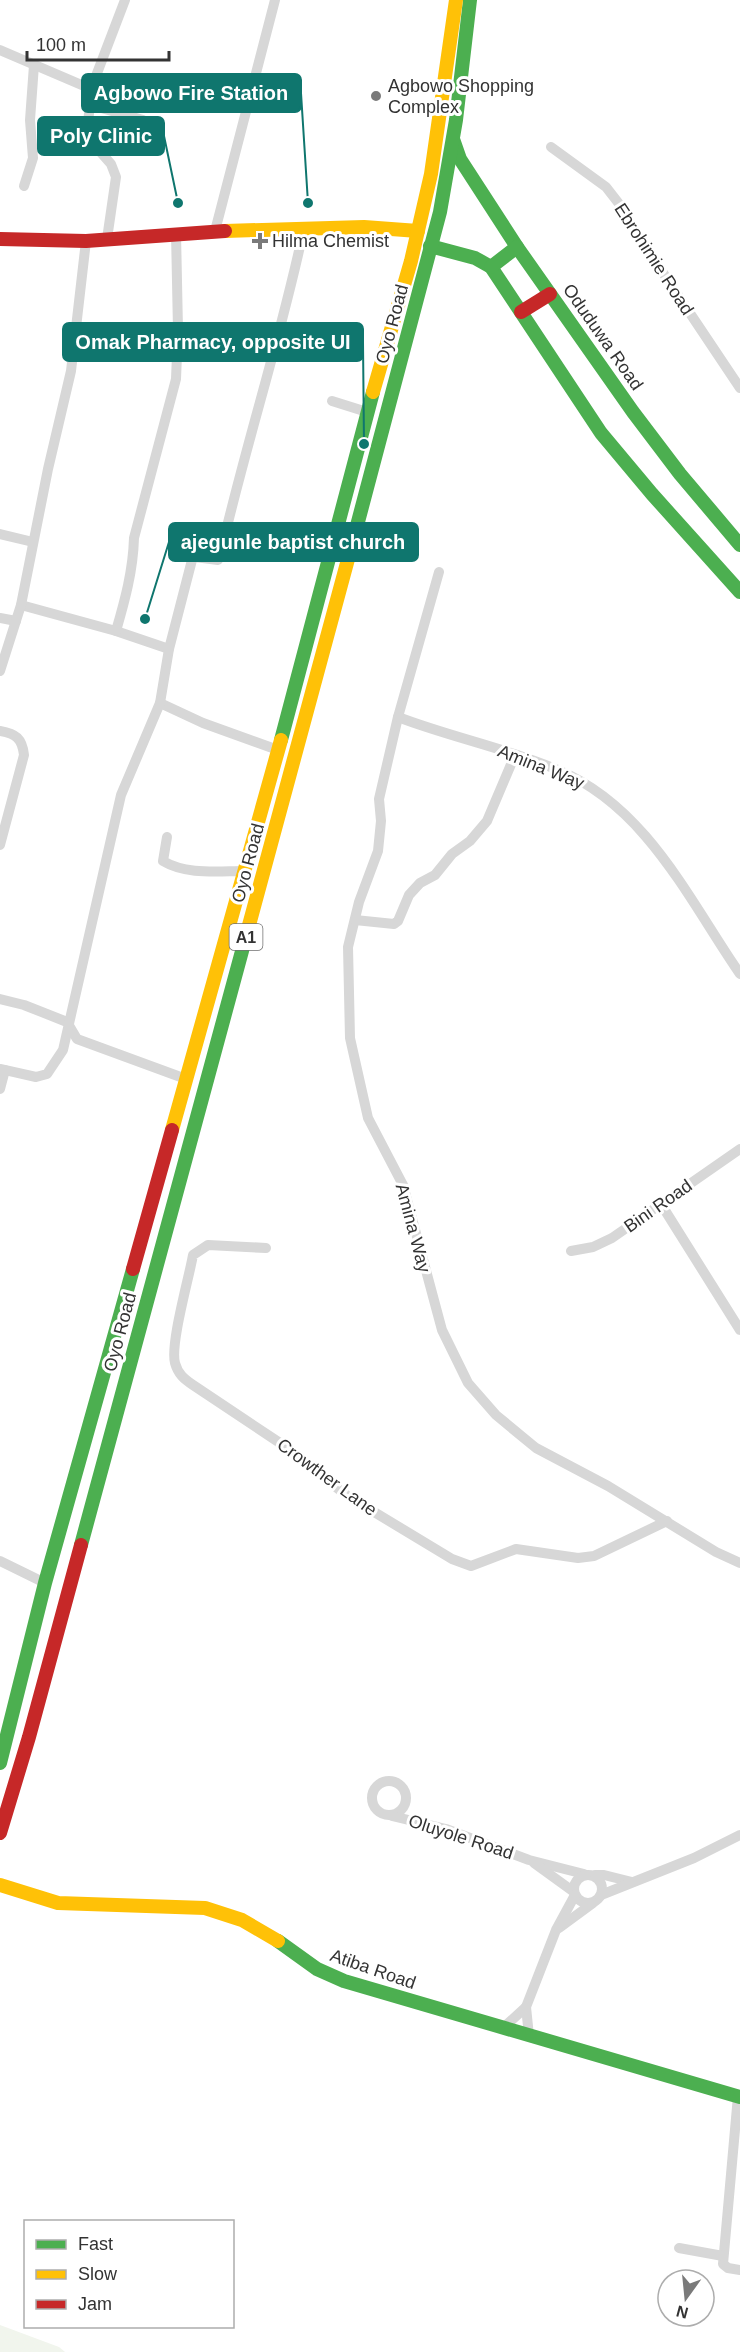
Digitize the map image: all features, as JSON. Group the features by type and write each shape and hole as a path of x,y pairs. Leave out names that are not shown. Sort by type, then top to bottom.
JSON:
{"main road":[{"name":"A1","path":"440,0 448,27 449,58"},
{"name":"A1","path":"449,58 456,0"},
{"name":"Oyo Road","path":"0,1833 29,1737 331,626 430,246 447,177 470,0"},
{"name":"Oyo Road","path":"0,1763 4,1729 278,750 354,469 367,412 418,231 431,174 449,58"},
{"name":"Oduduwa Road","path":"453,139 459,159 517,248 633,412 680,474 740,545"},
{"path":"431,174 447,177"},
{"path":"426,199 431,205 428,237 430,246 475,258 491,267 601,432 652,494 740,592"},
{"path":"0,239 86,241 176,233 304,228 364,227 418,231"},
{"path":"491,267 517,248"},
{"path":"521,312 550,294"},
{"path":"313,622 331,626"},
{"name":"Atiba Road","path":"0,1885 58,1903 205,1908 242,1920 268,1934 317,1969 344,1981 739,2097"}],"street":[{"path":"107,239 116,177 111,164 87,137 91,89 124,0"},
{"path":"215,231 276,0"},
{"path":"0,50 91,89"},
{"path":"24,186 33,158 30,120 34,65"},
{"path":"91,105 143,120"},
{"name":"Ebrohimie Road","path":"551,147 606,187 740,388"},
{"path":"0,1089 2,1069 36,1077 47,1074 63,1050 67,1022 83,967 96,899 121,795 160,703 169,649 192,560 195,557 219,560 235,491 292,284 304,228"},
{"path":"116,631 130,579 134,557 134,538 176,379 178,339 176,233"},
{"path":"0,671 21,605 71,371 86,241"},
{"path":"332,401 367,412"},
{"path":"0,534 33,542"},
{"name":"Amina Way","path":"439,572 398,717 379,799 381,821 378,851 358,902 348,947 350,1038 368,1118 403,1185 442,1330 468,1383 496,1416 536,1448 668,1521 716,1552 740,1563"},
{"path":"21,605 116,631 169,649"},
{"path":"0,618 16,621"},
{"path":"160,703 203,723 278,750"},
{"name":"Amina Way","path":"398,717 427,729 558,770 585,783 620,808 652,845 740,974"},
{"path":"0,730 12,733 22,744 24,755 0,845"},
{"path":"355,920 394,924 398,921 408,895 420,883 435,875 452,854 470,841 487,821 515,755"},
{"path":"167,837 163,861 170,865 208,871 244,871"},
{"path":"0,999 24,1005 67,1022 77,1039 186,1079"},
{"name":"Bini Road","path":"571,1251 593,1247 612,1238 740,1149"},
{"path":"661,1204 740,1330"},
{"name":"Crowther Lane","path":"266,1248 208,1245 193,1256 175,1342 176,1365 181,1376 286,1447 346,1495 452,1559 471,1566 516,1549 578,1558 594,1556 668,1521"},
{"path":"0,1561 45,1583"},
{"path":"4,1729 29,1737"},
{"name":"Oluyole Road","path":"392,1816 446,1829 529,1860 590,1875 604,1875 632,1882"},
{"path":"574,1893 579,1900 586,1903 694,1858 740,1835"},
{"name":"Oluyole Road","path":"529,1860 574,1893"},
{"path":"503,2028 526,2007 556,1930 574,1893 574,1884 578,1878 590,1875 602,1884 597,1899 556,1930"},
{"path":"526,2007 529,2036"},
{"path":"739,2097 723,2264 728,2268 740,2270"},
{"path":"679,2248 723,2256"}],"shaded area":[{"path":"0,2325 59,2347 65,2352 0,2352"}],"traffic: fast":[{"path":"354,537 440,212 456,120 470,0"},
{"path":"453,139 460,159 517,247 633,412 680,474 740,545"},
{"path":"430,246 475,258 491,267 601,433 740,592"},
{"path":"491,267 517,247"},
{"path":"281,740 373,392"},
{"path":"81,1545 245,940"},
{"path":"0,1763 45,1583 133,1269"},
{"path":"278,1941 317,1969 344,1981 740,2097"}],"traffic: slow":[{"path":"373,392 411,261 431,174 456,0"},
{"path":"225,231 364,227 418,231"},
{"path":"245,940 354,537"},
{"path":"172,1130 281,740"},
{"path":"0,1885 58,1903 205,1908 242,1920 278,1941"}],"traffic: jam":[{"path":"0,239 86,241 225,231"},
{"path":"521,312 550,294"},
{"path":"133,1269 172,1130"},
{"path":"0,1833 29,1737 81,1545"}],"place":[{"name":"Agbowo Shopping Complex","path":"376,96"},
{"name":"Poly Clinic","path":"178,203"},
{"name":"Agbowo Fire Station","path":"308,203"},
{"name":"Hilma Chemist","path":"260,241"},
{"name":"Omak Pharmacy, opposite UI","path":"364,444"},
{"name":"ajegunle baptist church","path":"145,619"}]}
